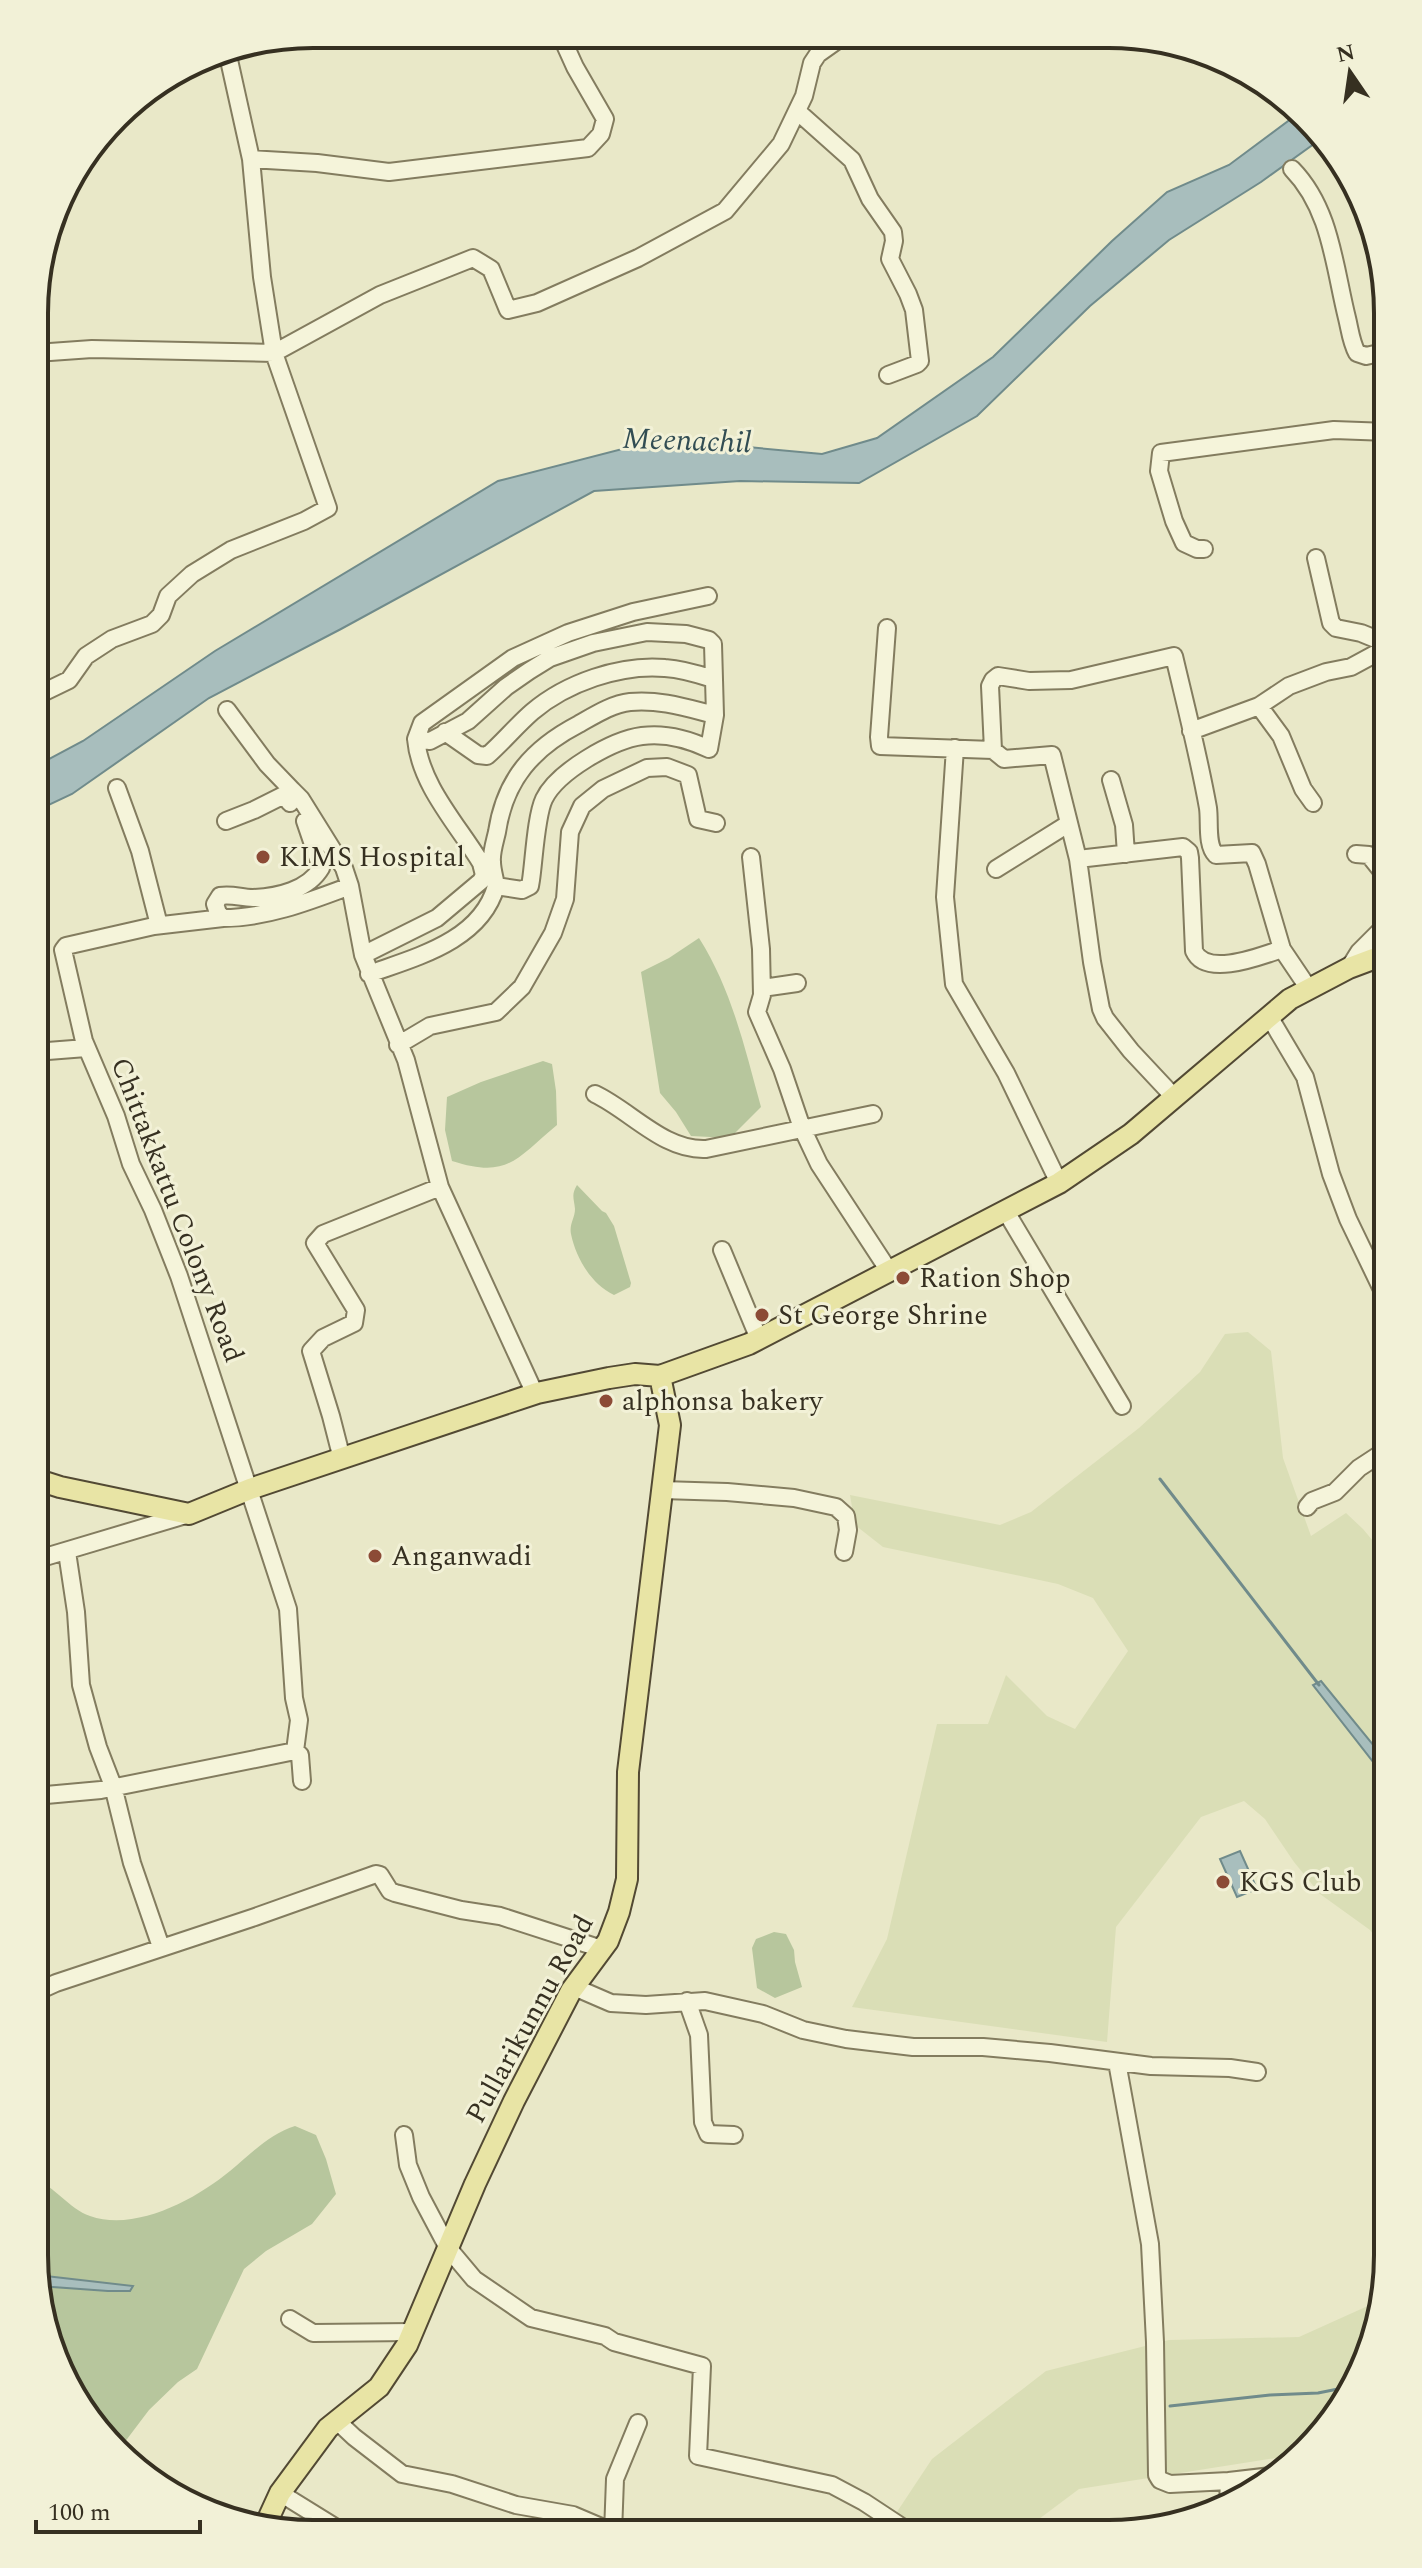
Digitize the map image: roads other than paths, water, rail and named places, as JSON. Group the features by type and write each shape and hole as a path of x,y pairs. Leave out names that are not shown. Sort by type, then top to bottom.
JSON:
{"main road":[{"path":"48,1483 189,1514 250,1489 535,1394 635,1374 660,1376 759,1339 1059,1183 1131,1134 1290,999 1349,968 1374,959"},
{"name":"Pullarikunnu Road","path":"269,2516 280,2493 328,2428 379,2387 407,2345 514,2101 574,1987 608,1941 619,1912 627,1879 628,1772 670,1425 660,1376"}],"street":[{"path":"251,159 389,172 588,148 601,134 605,119 566,48"},
{"path":"48,352 92,349 274,353 380,295 473,258 491,269 508,310 537,303 638,258 725,211 781,144 797,111 812,63 826,48"},
{"path":"48,690 69,680 86,656 112,639 152,624 161,615 168,596 192,574 231,550 328,508 274,353 265,304 251,159 229,62"},
{"path":"797,111 852,160 870,199 893,232 890,259 914,310 920,361 888,375"},
{"path":"1292,169 1308,185 1326,227 1353,346 1357,353 1374,354"},
{"path":"1204,549 1184,543 1174,521 1159,471 1161,453 1334,430 1374,431"},
{"path":"1316,558 1331,623 1336,628 1374,639"},
{"path":"492,863 439,780 423,740 422,723 513,658 568,633 633,612 708,596"},
{"path":"887,628 880,746 993,750 1004,759 1052,755 1078,859 1092,962 1105,1018 1175,1098"},
{"path":"363,955 437,918 484,875 475,853 426,777 417,752 423,740 468,721 506,687 550,658 593,643 647,632 686,634 709,640 713,644 715,715 709,749 693,741 641,736 601,752 572,769 542,802 530,886 522,890 496,886"},
{"path":"1191,731 1259,706 1289,686 1326,672 1351,667 1374,653"},
{"path":"993,750 990,686 998,676 1029,681 1071,680 1174,656 1204,782 1211,850"},
{"path":"445,732 478,755 487,756 549,700 594,678 658,667 713,679"},
{"path":"369,974 429,953 456,938 480,918 496,886 492,863 505,797 529,759 562,733 608,708 626,702 670,704 715,715"},
{"path":"1259,706 1281,736 1303,789 1313,803"},
{"path":"223,918 215,904 220,896 235,894 249,898 282,895 314,881 321,868 308,825 288,792 227,710"},
{"path":"955,748 945,897 954,984 1006,1073 1059,1183"},
{"path":"398,1045 430,1026 496,1012 522,987 553,933 565,899 569,842 575,819 582,806 603,789 647,768 678,770 688,775 698,819 716,823"},
{"path":"1111,780 1124,825 1126,854"},
{"path":"117,788 140,851 159,925 282,909 350,886"},
{"path":"226,821 288,792"},
{"path":"288,792 301,799 344,868 363,955 410,1074 440,1187 535,1394"},
{"path":"996,869 1068,824"},
{"path":"1078,859 1179,846 1211,850 1216,855 1252,853 1282,949 1309,989"},
{"path":"1186,848 1190,858 1194,951 1198,959 1206,963 1226,964 1282,949"},
{"path":"1356,854 1369,855 1374,861"},
{"path":"751,857 761,949 762,988 757,1012 819,1164 889,1271"},
{"name":"Chittakkattu Colony Road","path":"159,925 64,948 86,1048 179,1276 288,1609 294,1698 299,1720 295,1751 300,1755 302,1781"},
{"path":"1349,968 1374,937"},
{"path":"762,988 797,983"},
{"path":"1270,1018 1305,1077 1331,1174 1374,1275"},
{"path":"48,1051 86,1048"},
{"path":"595,1094 667,1140 690,1150 873,1114"},
{"path":"342,1459 311,1351 323,1338 354,1323 356,1310 315,1243 323,1234 440,1187"},
{"path":"1005,1210 1122,1406"},
{"path":"722,1250 759,1339"},
{"path":"1307,1507 1312,1501 1335,1492 1373,1459"},
{"path":"662,1490 794,1498 836,1507 846,1516 848,1530 844,1552"},
{"path":"48,1557 189,1514"},
{"path":"67,1552 76,1612 81,1685 98,1747 113,1786 132,1863 161,1947"},
{"path":"48,1794 113,1786 295,1751"},
{"path":"48,1987 376,1874 395,1893 461,1910 500,1916 602,1949"},
{"path":"574,1987 611,2003 658,2005 705,2001 763,2014 803,2030 846,2039 913,2047 1010,2049 1151,2066 1230,2068 1257,2072"},
{"path":"687,2001 699,2035 703,2122 708,2134 734,2135"},
{"path":"1117,2062 1150,2244 1157,2475 1160,2480 1170,2484 1249,2479"},
{"path":"404,2135 408,2165 421,2197 448,2248 474,2279 531,2318 605,2336 614,2342 702,2366 698,2456 832,2485 891,2520"},
{"path":"290,2319 313,2333 413,2332"},
{"path":"337,2421 402,2474 452,2484 516,2505 585,2520"},
{"path":"613,2520 615,2479 638,2423"},
{"path":"1229,2481 1229,2490"},
{"path":"280,2493 324,2520"}],"waterway":[{"path":"1160,1479 1319,1685"},
{"path":"1170,2406 1336,2389"}],"place":[{"name":"KIMS Hospital","path":"263,857"},
{"name":"Ration Shop","path":"903,1278"},
{"name":"St George Shrine","path":"762,1315"},
{"name":"alphonsa bakery","path":"606,1401"},
{"name":"Anganwadi","path":"375,1556"},
{"name":"KGS Club","path":"1223,1882"}],"water label":[{"name":"Meenachil","path":"687,441"}]}
